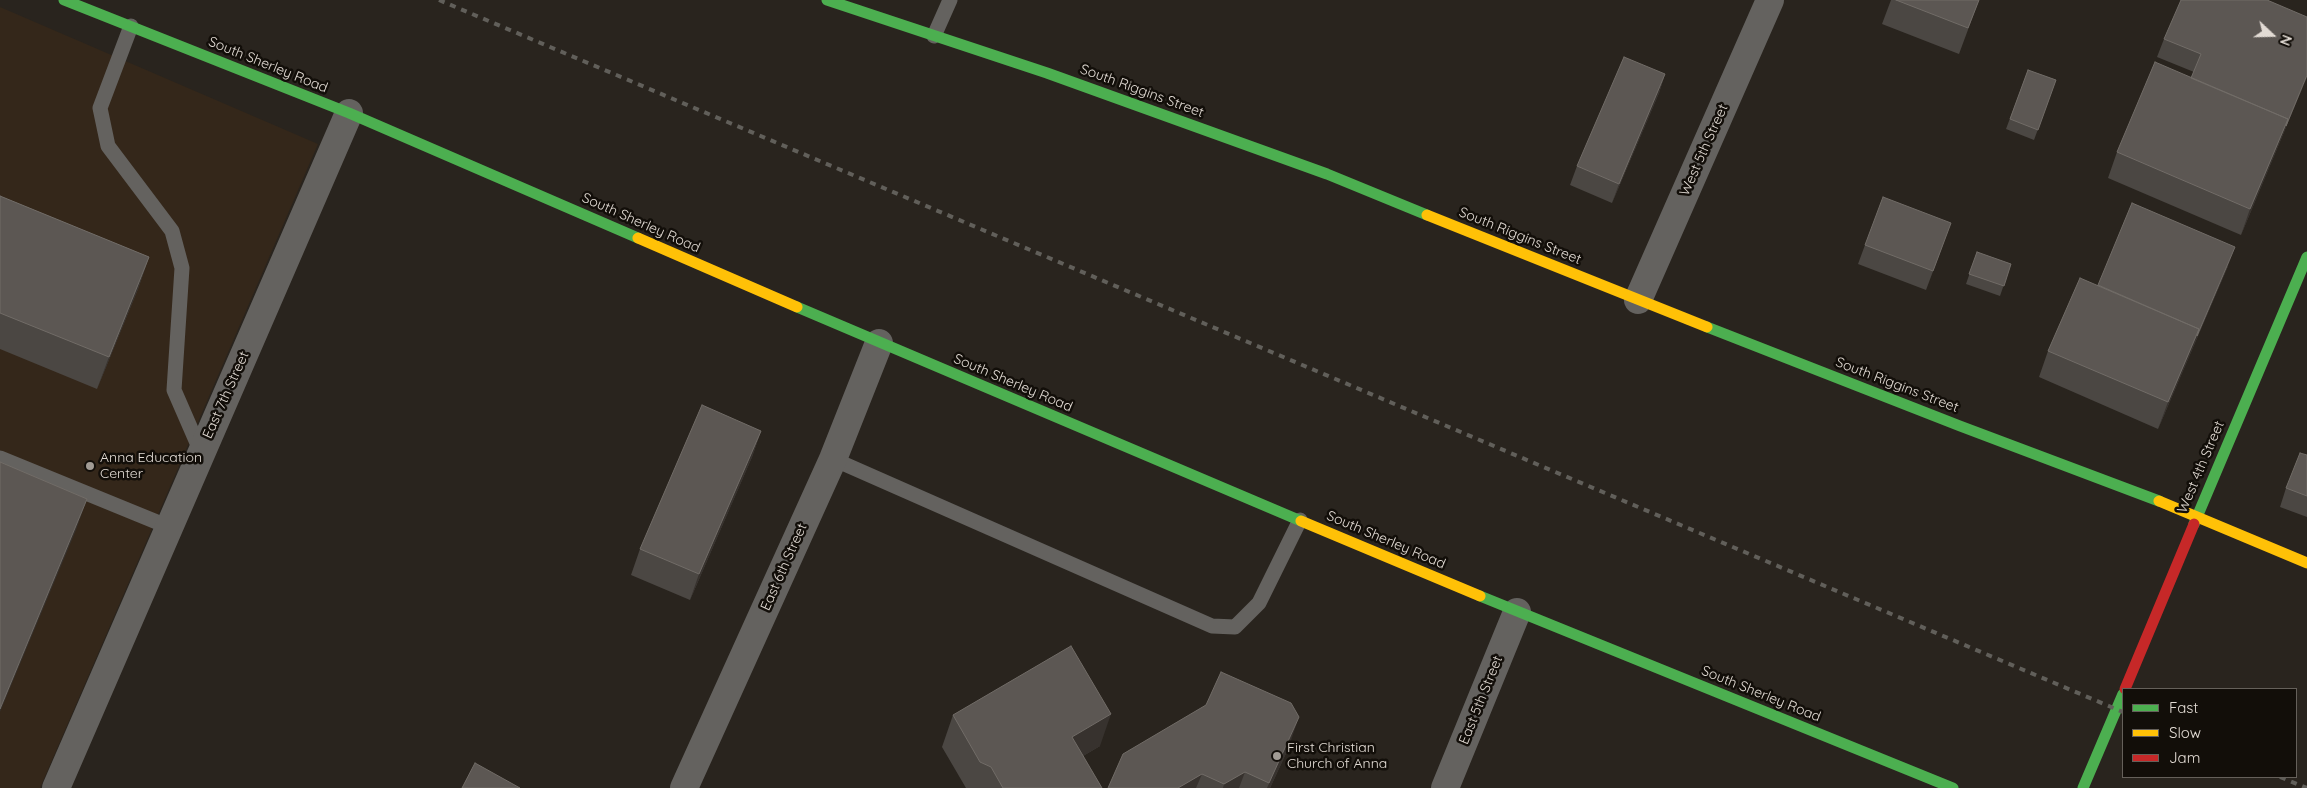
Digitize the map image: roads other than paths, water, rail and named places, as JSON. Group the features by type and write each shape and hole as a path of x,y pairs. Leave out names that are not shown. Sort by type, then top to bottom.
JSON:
{"street":[{"name":"South Sherley Road","path":"64,0 349,113 879,343 1517,612 1953,788"},
{"name":"South Riggins Street","path":"827,0 1047,72 1327,174 1638,300 1960,426 2197,515 2307,563"},
{"name":"West 5th Street","path":"1638,300 1770,0"},
{"name":"East 7th Street","path":"56,788 349,113"},
{"name":"West 4th Street","path":"2125,688 2307,257"},
{"name":"East 6th Street","path":"684,788 833,459 879,343"},
{"name":"East 5th Street","path":"1445,788 1517,612"},
{"path":"2083,788 2122,696"}],"lane":[{"path":"934,36 950,0"},
{"path":"131,26 100,108 108,146 172,231 182,268 174,390 201,452"},
{"path":"0,458 169,527"},
{"path":"833,459 1212,626 1235,627 1259,603 1300,520"}],"railway":[{"path":"439,0 2122,712"},
{"path":"2282,778 2307,788"}],"place":[{"name":"Anna Education Center","path":"90,466"},
{"name":"First Christian Church of Anna","path":"1277,756"}]}
